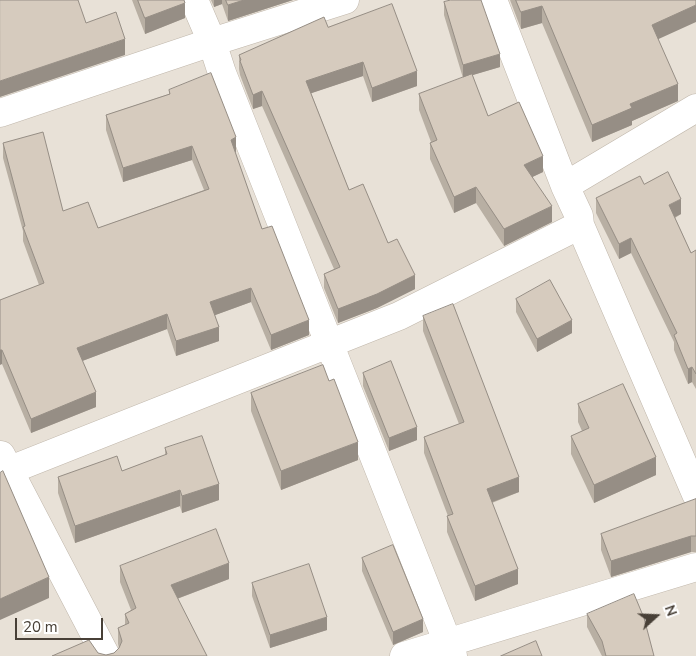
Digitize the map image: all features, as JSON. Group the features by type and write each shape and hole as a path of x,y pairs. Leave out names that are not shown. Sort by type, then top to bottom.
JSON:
{"street":[{"path":"194,0 451,649"},
{"path":"0,113 345,0"},
{"path":"492,0 565,186 579,216 580,224 696,494"},
{"path":"565,186 696,108"},
{"path":"106,656 3,466 399,316 580,224"},
{"path":"404,656 451,649 696,567"}],"shaded area":[{"path":"0,0 696,0 696,656 0,656"}],"building":[{"path":"0,0 78,0 86,23 116,12 125,39 0,81"},
{"path":"138,0 184,0 185,3 145,18"},
{"path":"226,0 244,0 228,5"},
{"path":"451,0 481,0 500,54 463,65 444,2"},
{"path":"516,0 696,0 696,5 652,25 678,84 630,104 632,108 592,125 542,6 521,12"},
{"path":"392,4 417,71 372,88 363,62 306,81 349,190 363,184 388,243 397,239 415,275 377,294 338,309 324,274 340,267 262,91 253,95 239,55 324,17 328,27"},
{"path":"211,73 236,137 231,140 262,229 272,226 309,320 271,335 251,288 210,302 219,327 176,341 167,314 77,348 96,392 31,419 2,350 0,350 0,300 44,283 23,227 25,226 3,143 43,132 63,211 88,202 98,228 209,189 192,146 123,168 106,115 170,94 169,90"},
{"path":"472,74 488,116 519,102 543,156 524,165 552,206 504,229 476,187 454,197 430,143 437,140 419,94"},
{"path":"668,172 681,199 669,205 691,253 696,250 696,374 692,367 688,369 674,335 677,333 631,238 619,244 596,198 640,176 644,184"},
{"path":"550,280 572,320 537,339 516,299"},
{"path":"453,304 519,477 487,489 518,569 475,586 447,516 453,514 424,437 464,422 423,316"},
{"path":"391,361 417,427 389,438 363,373"},
{"path":"323,365 329,381 334,379 358,442 281,471 251,393"},
{"path":"623,384 656,457 594,485 571,436 589,428 578,404"},
{"path":"202,436 219,484 182,496 180,490 75,526 58,477 117,456 122,471 167,454 165,448"},
{"path":"3,471 49,577 0,599 0,473"},
{"path":"696,499 696,536 611,561 601,534"},
{"path":"216,529 229,563 171,585 207,656 52,656 89,640 98,653 106,655 114,653 122,641 118,628 129,623 125,614 136,608 120,566"},
{"path":"393,545 423,619 393,632 362,558"},
{"path":"309,564 327,617 270,635 252,583"},
{"path":"634,594 644,618 654,656 606,656 602,641 587,614"},
{"path":"536,641 542,656 501,656"}]}
